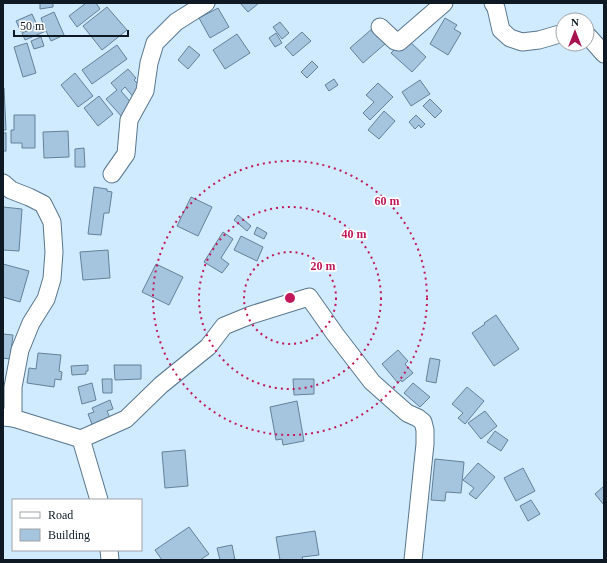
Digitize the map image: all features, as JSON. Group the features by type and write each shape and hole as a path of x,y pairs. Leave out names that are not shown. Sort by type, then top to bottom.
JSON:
{"street":[{"path":"112,174 126,154 129,120 146,91 149,63 155,43 176,22 206,3"},
{"path":"380,27 398,42 444,3"},
{"path":"493,3 496,8 501,30 510,38 522,42 540,40 555,35"},
{"path":"595,44 604,54"},
{"path":"3,183 11,190 43,204 52,222 54,252 52,279 46,299 31,323 20,350 8,417 81,439 126,419 161,385 208,347 224,326 251,315 309,297 372,382 407,413 423,422 424,444 413,560"},
{"path":"81,439 99,499"}],"building":[{"path":"40,3 53,3 53,7 40,9"},
{"path":"86,3 96,3 100,9 77,27 69,16"},
{"path":"240,3 259,3 248,12"},
{"path":"107,7 127,30 102,50 83,26"},
{"path":"218,8 229,27 210,38 199,18"},
{"path":"54,12 64,35 51,41 46,31 25,40 22,33 43,24 41,18"},
{"path":"32,14 37,25 21,32 16,21"},
{"path":"445,18 457,25 454,29 461,33 448,55 430,44"},
{"path":"280,22 289,33 282,39 273,27"},
{"path":"373,28 386,43 363,63 350,48"},
{"path":"302,32 311,41 293,56 285,47"},
{"path":"276,33 282,43 275,47 269,38"},
{"path":"237,34 250,53 225,69 213,50"},
{"path":"41,37 44,46 34,49 31,41"},
{"path":"406,38 426,57 412,72 391,53"},
{"path":"27,43 36,73 23,77 14,47"},
{"path":"117,45 127,59 92,84 82,70"},
{"path":"189,46 200,55 188,69 178,60"},
{"path":"312,61 318,67 307,78 301,72"},
{"path":"128,69 136,78 134,80 144,90 135,99 125,87 121,91 134,106 122,117 106,99 117,90 111,83"},
{"path":"75,73 93,96 78,107 61,85"},
{"path":"334,79 338,85 329,91 325,85"},
{"path":"420,80 430,94 411,106 402,92"},
{"path":"378,83 393,97 370,120 363,113 374,102 366,95"},
{"path":"4,88 6,130 3,130"},
{"path":"99,96 113,114 98,126 84,108"},
{"path":"430,99 442,111 435,118 423,106"},
{"path":"384,111 395,121 379,139 368,130"},
{"path":"14,115 35,115 35,148 22,148 22,143 11,143 11,130 14,130"},
{"path":"416,115 425,124 421,128 419,125 415,129 409,122"},
{"path":"68,131 69,157 44,158 43,132"},
{"path":"3,133 6,133 6,151 3,151"},
{"path":"84,148 85,167 75,167 75,149"},
{"path":"94,187 107,189 107,191 112,192 109,213 104,213 101,235 88,234"},
{"path":"191,197 212,207 198,236 177,226"},
{"path":"3,207 22,209 19,251 3,250"},
{"path":"238,215 251,226 247,231 234,220"},
{"path":"257,227 267,233 264,239 254,234"},
{"path":"223,232 233,239 221,258 229,264 222,273 204,262"},
{"path":"241,236 263,247 257,261 234,250"},
{"path":"108,250 110,278 83,280 80,252"},
{"path":"3,264 29,271 20,302 3,297"},
{"path":"156,264 183,277 169,305 142,292"},
{"path":"496,315 519,349 494,366 472,333"},
{"path":"3,334 13,335 10,359 3,358"},
{"path":"398,350 408,361 405,364 413,373 402,382 401,380 398,383 382,364"},
{"path":"38,353 61,355 59,371 62,372 61,380 55,379 54,387 27,383 29,368 36,369"},
{"path":"430,358 440,360 436,383 426,381"},
{"path":"88,365 88,371 86,371 86,374 72,375 71,366"},
{"path":"114,365 141,365 141,379 115,380"},
{"path":"102,379 112,379 112,393 103,393"},
{"path":"293,379 314,379 314,394 294,395"},
{"path":"92,383 96,400 82,404 78,387"},
{"path":"413,383 430,397 420,407 404,393"},
{"path":"467,387 484,401 465,424 458,418 463,413 452,404"},
{"path":"110,400 113,409 107,411 111,420 93,427 88,414 94,412 92,408"},
{"path":"297,401 304,441 283,445 282,439 276,440 270,407"},
{"path":"485,411 497,426 481,439 468,423"},
{"path":"495,431 508,440 501,451 487,442"},
{"path":"185,450 188,486 165,488 162,452"},
{"path":"435,459 464,462 461,493 446,492 445,501 431,500"},
{"path":"478,463 495,477 476,499 469,494 474,488 463,480"},
{"path":"523,468 535,491 516,501 504,478"},
{"path":"604,486 604,505 595,494"},
{"path":"531,500 540,514 528,521 520,506"},
{"path":"189,527 209,554 200,560 162,560 155,550"},
{"path":"315,531 319,555 302,557 303,560 280,560 276,537"},
{"path":"232,545 235,560 220,560 217,548"}]}
